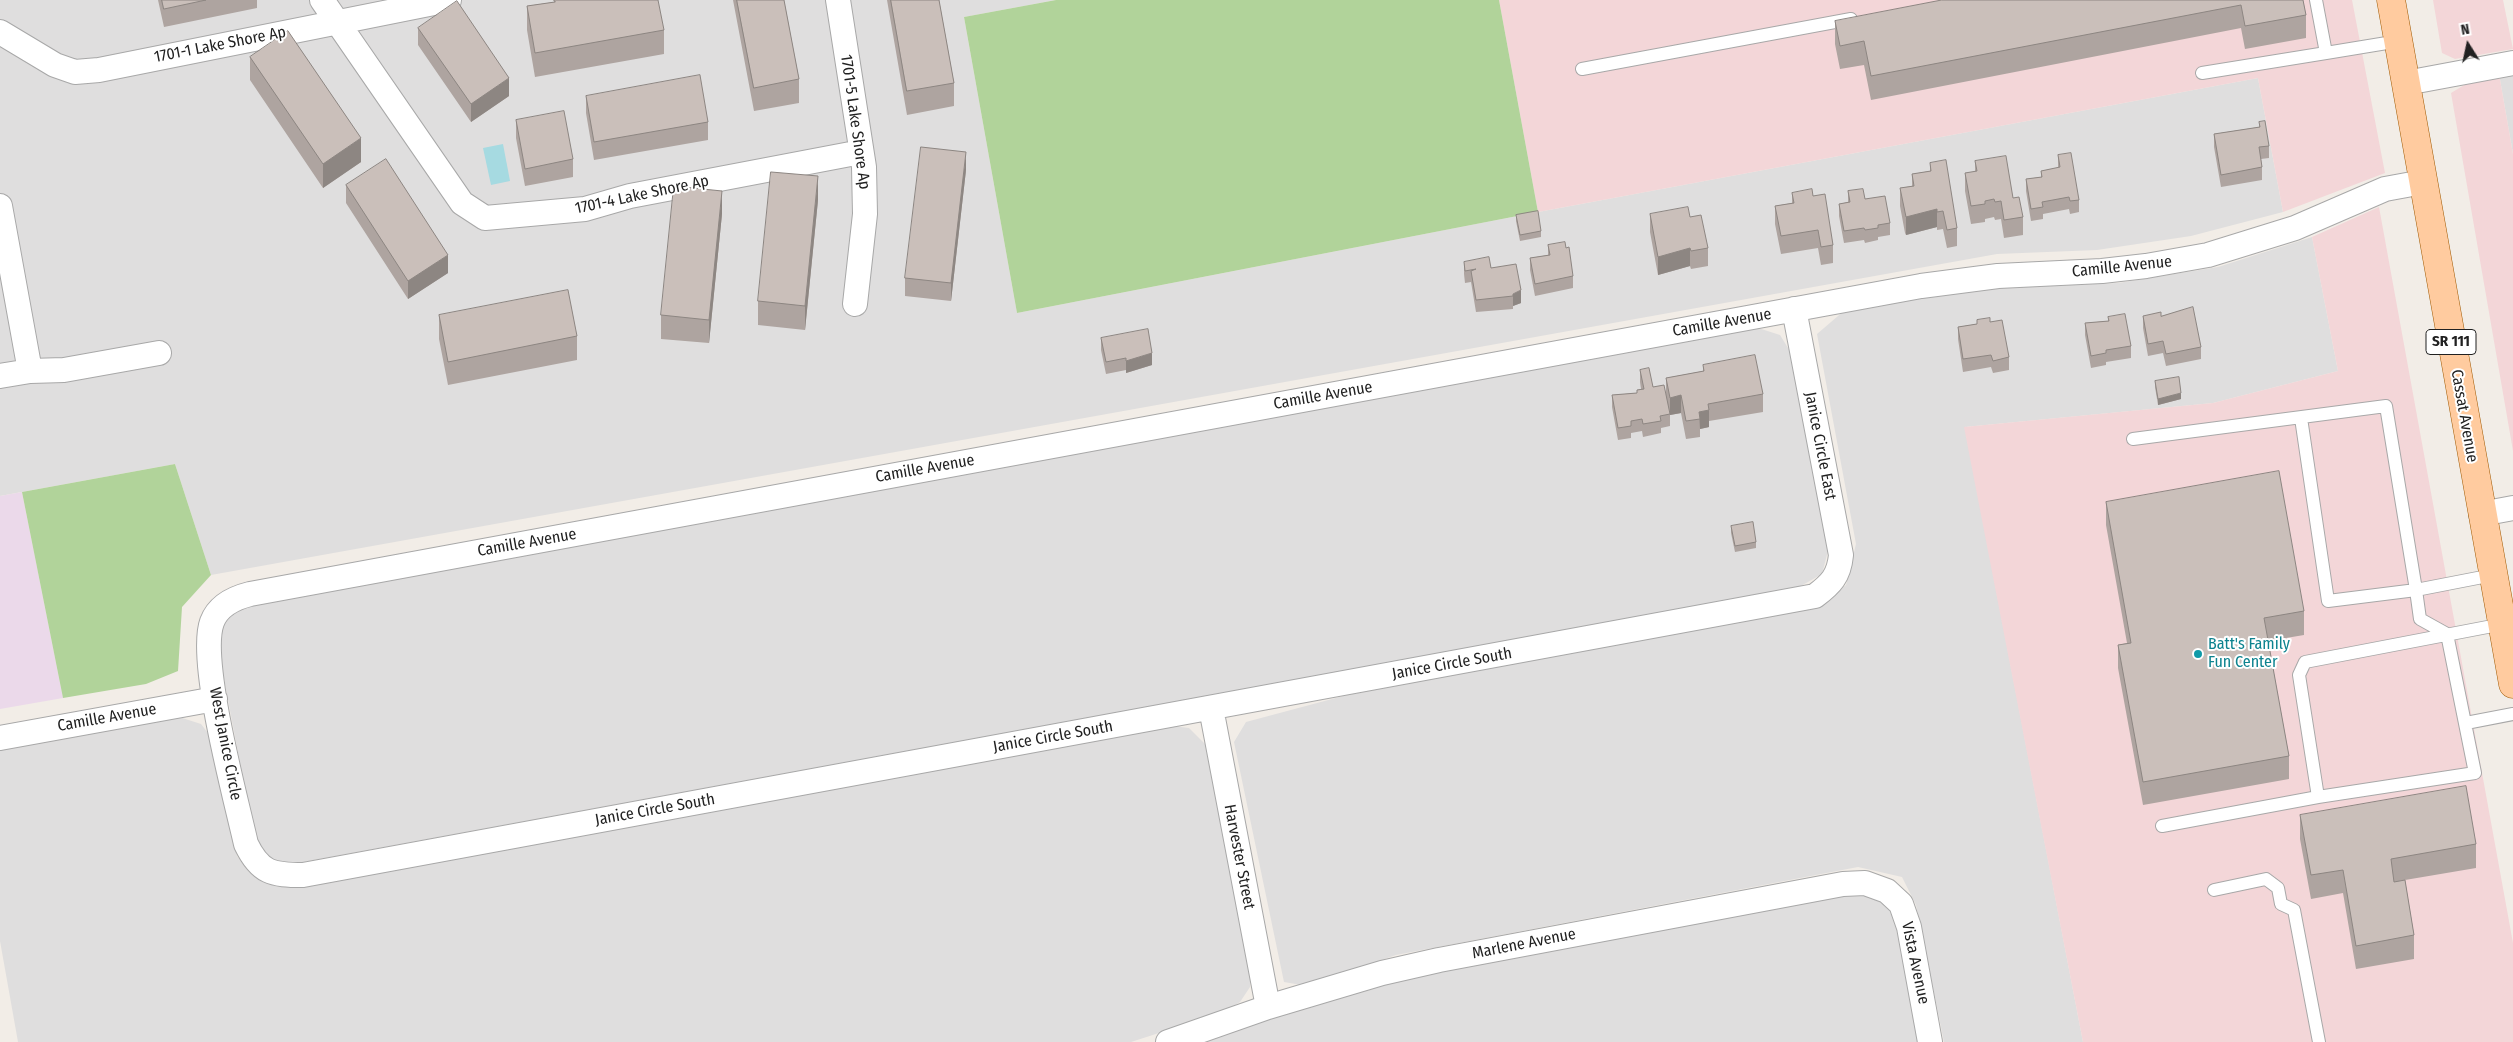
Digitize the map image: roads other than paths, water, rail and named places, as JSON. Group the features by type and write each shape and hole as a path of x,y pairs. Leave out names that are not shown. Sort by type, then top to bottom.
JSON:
{"main road":[{"name":"Cassat Avenue","path":"2391,0 2481,514 2512,670"}],"street":[{"name":"1701-4 Lake Shore Ap","path":"322,0 462,203 485,218 585,209 630,196 861,152"},
{"name":"1701-1 Lake Shore Ap","path":"0,32 55,65 75,72 99,70 449,0"},
{"name":"1701-5 Lake Shore Ap","path":"838,0 864,167 865,214 855,304"},
{"path":"2406,83 2513,63"},
{"name":"Camille Avenue","path":"221,609 234,598 250,594 1921,286 1998,276 2102,271 2146,266 2208,255 2294,228 2385,189 2423,182"},
{"path":"0,206 30,371"},
{"name":"Janice Circle East","path":"1794,309 1842,555 1840,570 1833,582"},
{"path":"0,376 30,371 64,370 159,353"},
{"path":"2481,514 2513,508"},
{"name":"Janice Circle South","path":"269,872 285,875 303,875 1211,708 1815,596 1833,582"},
{"name":"West Janice Circle","path":"221,609 212,621 208,639 215,699 246,844 255,862 269,872"},
{"name":"Camille Avenue","path":"0,738 215,699"},
{"name":"Harvester Street","path":"1211,708 1268,1007"},
{"name":"Marlene Avenue","path":"1168,1042 1268,1007 1382,973 1458,956 1843,884 1865,884 1887,891"},
{"name":"Vista Avenue","path":"1887,891 1900,904 1909,927 1930,1042"}],"lane":[{"path":"2316,0 2326,53"},
{"path":"1582,69 1861,17"},
{"path":"2202,73 2399,41"},
{"path":"2133,439 2386,406 2420,619 2447,634 2475,773 2318,796 2162,826"},
{"path":"2302,418 2328,601 2416,590 2493,575"},
{"path":"2318,796 2299,675 2305,662 2502,624"},
{"path":"2466,723 2513,714"},
{"path":"2214,890 2266,879 2278,888 2282,904 2294,910 2320,1042"}],"water":[{"path":"503,144 510,181 491,185 483,148"}],"place":[{"name":"Batt's Family Fun Center","path":"2198,654"}]}
